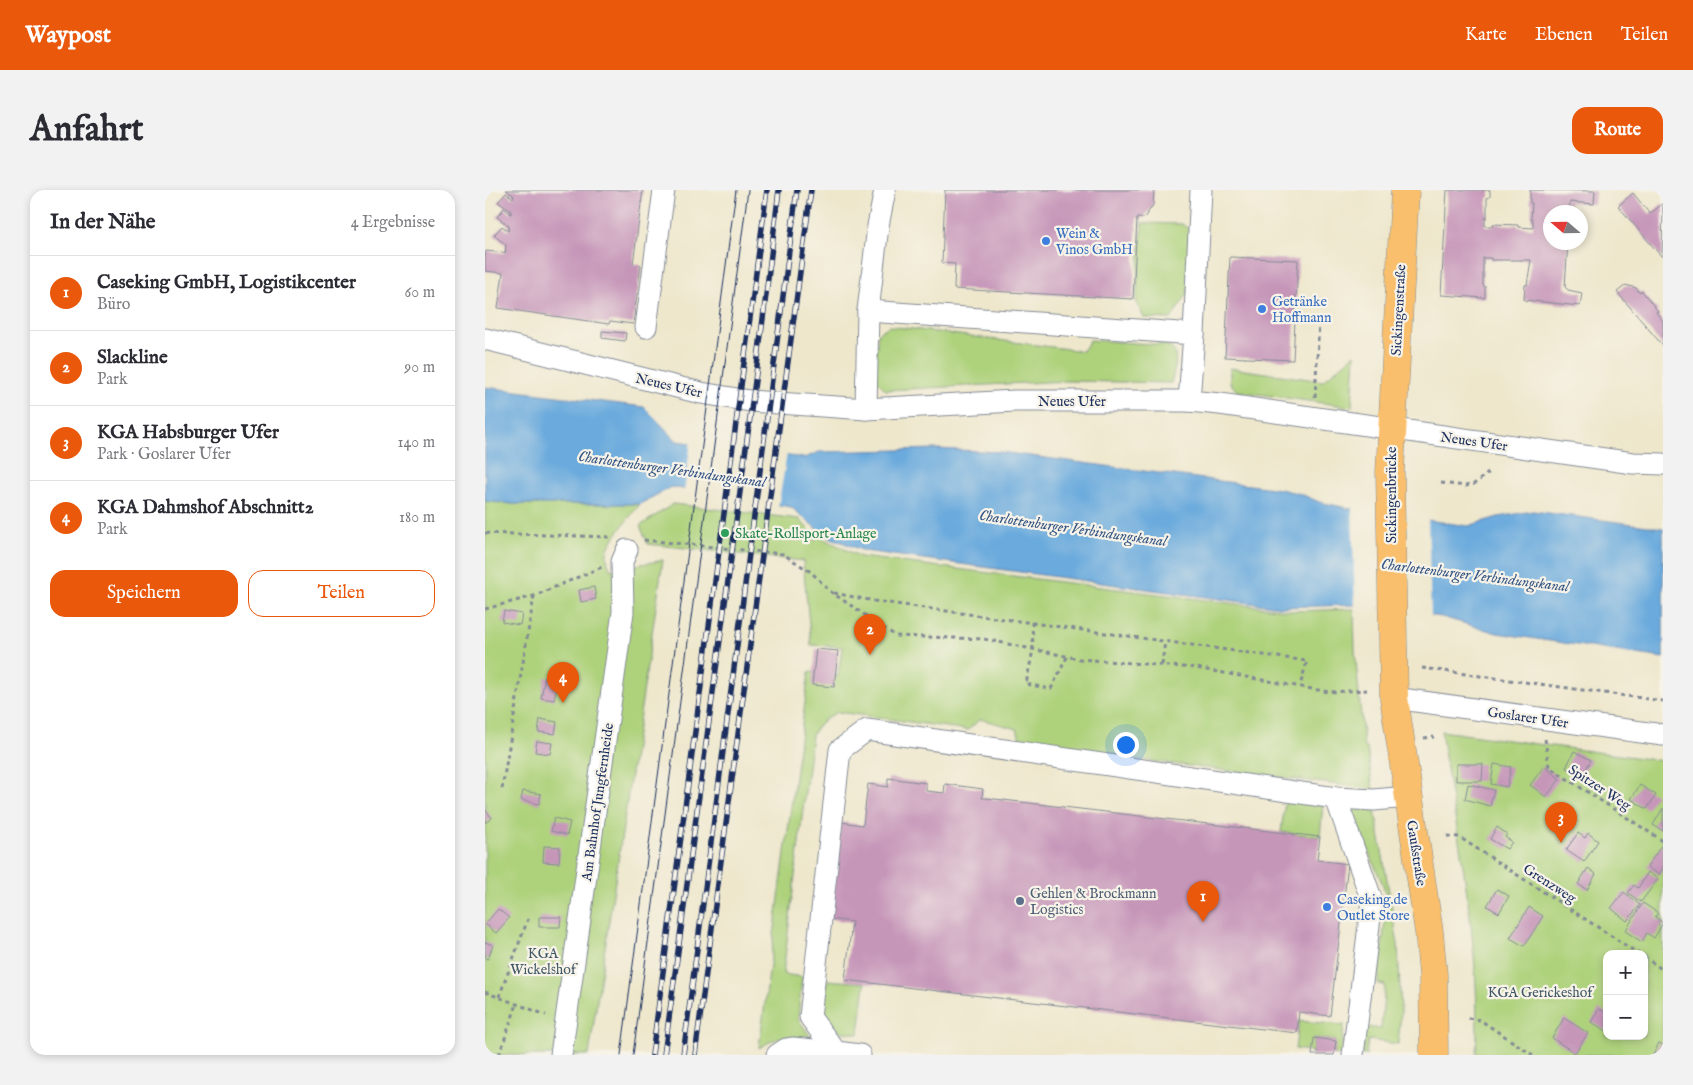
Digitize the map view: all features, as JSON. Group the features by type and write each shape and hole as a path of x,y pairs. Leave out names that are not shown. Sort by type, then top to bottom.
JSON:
{"main road":[{"name":"Sickingenstraße","path":"1391,429 1405,190"},
{"name":"Sickingenbrücke","path":"1391,429 1393,651"},
{"name":"Gaußstraße","path":"1393,651 1394,698 1429,932 1433,975 1434,1055"}],"street":[{"path":"646,327 664,190"},
{"path":"865,409 868,311 878,226 885,190"},
{"path":"1189,402 1201,190"},
{"path":"868,311 1194,334"},
{"name":"Neues Ufer","path":"485,339 701,393 750,401 865,409 1015,401 1189,402 1220,404 1633,462 1663,464"},
{"name":"Am Bahnhof Jungfernheide","path":"561,1055 623,612 628,550"},
{"name":"Goslarer Ufer","path":"1394,698 1663,735"},
{"path":"836,1052 810,1017 840,750 867,730 1336,798 1374,800 1408,797"},
{"path":"1336,798 1371,901 1353,1055"},
{"path":"777,1055 786,1049 792,1048 860,1055"}],"path":[{"path":"1314,418 1319,322"},
{"path":"1441,482 1466,486 1474,484 1491,471"},
{"path":"485,533 628,550 783,554 811,572 831,592 896,636 983,639 1080,659 1196,668 1329,692 1367,690"},
{"path":"485,608 534,596 609,564 628,550"},
{"path":"831,592 874,601 1307,661 1300,686"},
{"path":"502,789 534,596"},
{"path":"1032,622 1033,650 1026,684 1051,688 1067,657"},
{"path":"1162,665 1165,640"},
{"path":"1422,668 1663,701"},
{"name":"Spitzer Weg","path":"1545,739 1549,766 1663,841"},
{"name":"Grenzweg","path":"1447,836 1459,837 1633,950"},
{"path":"499,997 528,919"},
{"path":"1648,961 1663,970"},
{"path":"485,992 566,1022"},
{"path":"499,1055 517,1004"},
{"path":"1468,1018 1480,1020 1533,1055"}],"green space":[{"path":"1142,223 1182,224 1191,231 1188,293 1171,319 1144,318 1136,301"},
{"path":"889,326 1083,351 1090,340 1165,345 1174,351 1176,361 1171,383 1066,381 886,390 874,378 878,333"},
{"path":"1355,354 1352,407 1237,391 1230,383 1230,368 1323,381"},
{"name":"KGA Wickelshof","path":"485,501 512,504 640,504 608,549 607,558 611,570 663,560 589,1055 485,1055"},
{"path":"673,504 799,519 809,530 808,535 815,541 818,536 861,557 1293,611 1354,609 1355,651 1364,747 1367,748 1373,789 1022,745 1017,729 980,719 968,730 838,712 823,721 812,735 783,974 802,977 798,1019 813,1040 791,1036 773,1040 759,1048 809,672 838,676 842,647 811,645 803,561 648,544 640,526"},
{"name":"KGA Gerickeshof","path":"1441,731 1663,761 1663,1055 1476,1055 1475,973 1472,933 1461,851"},
{"path":"1285,801 1323,805 1320,837 1281,832"},
{"path":"1351,808 1375,810 1398,944 1401,1012 1398,1044 1368,1040 1366,1055 1362,1055 1366,1027 1381,1029 1385,985 1378,984 1387,902 1383,885"},
{"path":"827,980 865,983 859,1034 837,1031 823,1013"},
{"path":"1299,1021 1344,1025 1341,1055 1334,1055 1335,1041 1314,1038 1312,1055 1311,1051 1295,1049"}],"water":[{"name":"Charlottenburger Verbindungskanal","path":"485,387 644,407 677,441 804,458 819,452 937,449 1000,452 1280,489 1301,494 1319,502 1352,509 1468,526 1498,517 1533,511 1663,528 1663,658 1497,633 1442,617 1356,605 1280,607 864,551 824,535 791,507 671,487 640,504 512,504 485,501"}],"pier":[{"path":"691,441 787,453 778,507 684,492"},
{"path":"1352,507 1428,518 1431,618 1355,608"}],"building":[{"path":"506,190 643,190 633,264 641,265 633,324 610,321 609,324 498,308 503,273 485,271 485,259 486,251 505,253 506,245 494,235 502,226 508,231 509,226 497,217 504,208 511,214 511,211 498,202 506,193 513,198 514,196"},
{"name":"Wein & Vinos GmbH","path":"945,190 1154,190 1153,205 1144,218 1137,218 1133,299 954,289 955,264 942,263"},
{"path":"1447,190 1490,190 1490,197 1487,198 1485,226 1493,226 1493,224 1518,225 1518,227 1533,228 1530,190 1595,191 1594,204 1570,202 1570,205 1543,205 1543,250 1567,250 1565,287 1568,290 1582,293 1580,306 1524,300 1525,285 1527,285 1531,260 1491,260 1491,258 1483,258 1485,298 1441,295"},
{"path":"1633,193 1650,214 1663,203 1662,257 1618,206"},
{"name":"Getränke Hoffmann","path":"1230,257 1298,260 1293,360 1225,357"},
{"path":"1626,285 1636,288 1640,293 1642,291 1658,311 1656,312 1663,321 1663,346 1617,292"},
{"path":"602,331 626,333 625,341 602,338"},
{"path":"594,587 596,599 581,602 579,590"},
{"path":"504,611 522,614 520,625 502,622"},
{"path":"816,649 838,651 834,687 812,685"},
{"path":"545,677 558,679 554,700 541,698"},
{"path":"540,719 557,722 555,734 538,732"},
{"path":"537,741 552,743 550,754 535,752"},
{"path":"1574,751 1591,760 1582,776 1566,768"},
{"path":"1456,764 1483,764 1482,781 1456,781"},
{"path":"1494,764 1511,767 1507,787 1491,784"},
{"path":"1544,766 1560,779 1546,797 1530,785"},
{"path":"888,778 926,783 926,791 944,793 945,784 983,789 982,798 1320,837 1317,860 1348,864 1330,1016 1299,1012 1297,1033 845,980 852,922 830,919 841,822 863,825 868,784 888,787"},
{"path":"1468,784 1494,790 1490,806 1465,799"},
{"path":"1640,785 1656,795 1647,809 1631,799"},
{"path":"523,791 541,794 539,804 521,800"},
{"path":"1663,808 1663,831 1653,825"},
{"path":"485,809 492,818 485,823"},
{"path":"554,818 570,822 567,835 551,831"},
{"path":"1497,827 1507,834 1505,837 1512,842 1507,849 1490,839"},
{"path":"1578,833 1585,838 1588,833 1598,841 1584,862 1566,850"},
{"path":"544,846 560,847 559,863 543,862"},
{"path":"1661,846 1663,848 1663,868 1659,875 1647,867"},
{"path":"1588,868 1596,874 1587,890 1578,884"},
{"path":"1648,872 1658,879 1641,902 1628,893 1634,885 1638,888"},
{"path":"1497,889 1509,896 1499,913 1487,906"},
{"path":"1624,892 1640,905 1627,921 1611,908"},
{"path":"1643,903 1658,913 1655,917 1663,923 1654,938 1647,933 1642,942 1625,931"},
{"path":"1529,907 1543,916 1524,946 1510,938"},
{"path":"498,909 509,918 496,933 485,924"},
{"path":"539,917 561,917 560,927 539,927"},
{"path":"485,942 493,945 488,959 485,958"},
{"path":"1599,1009 1603,1011 1603,1029 1591,1022"},
{"path":"1564,1018 1588,1033 1575,1053 1552,1038"},
{"path":"1314,1038 1336,1041 1334,1055 1312,1055"},
{"path":"1659,1043 1663,1045 1663,1055 1653,1055"}],"tram line":[{"path":"621,1055 736,190"},
{"path":"633,1055 748,190"}],"railway":[{"path":"652,1055 767,190"},
{"path":"664,1055 779,190"},
{"path":"683,1055 797,190"},
{"path":"695,1055 811,190"}],"place":[{"name":"Wein & Vinos GmbH","path":"1046,241"},
{"name":"Getränke Hoffmann","path":"1262,309"},
{"name":"Skate-Rollsport-Anlage","path":"725,533"},
{"name":"Slackline","path":"870,655"},
{"name":"KGA Dahmshof Abschnitt2","path":"563,703"},
{"name":"KGA Habsburger Ufer","path":"1561,843"},
{"name":"Gehlen & Brockmann Logistics","path":"1020,901"},
{"name":"Caseking.de Outlet Store","path":"1327,907"},
{"name":"Caseking GmbH, Logistikcenter","path":"1203,922"}]}
